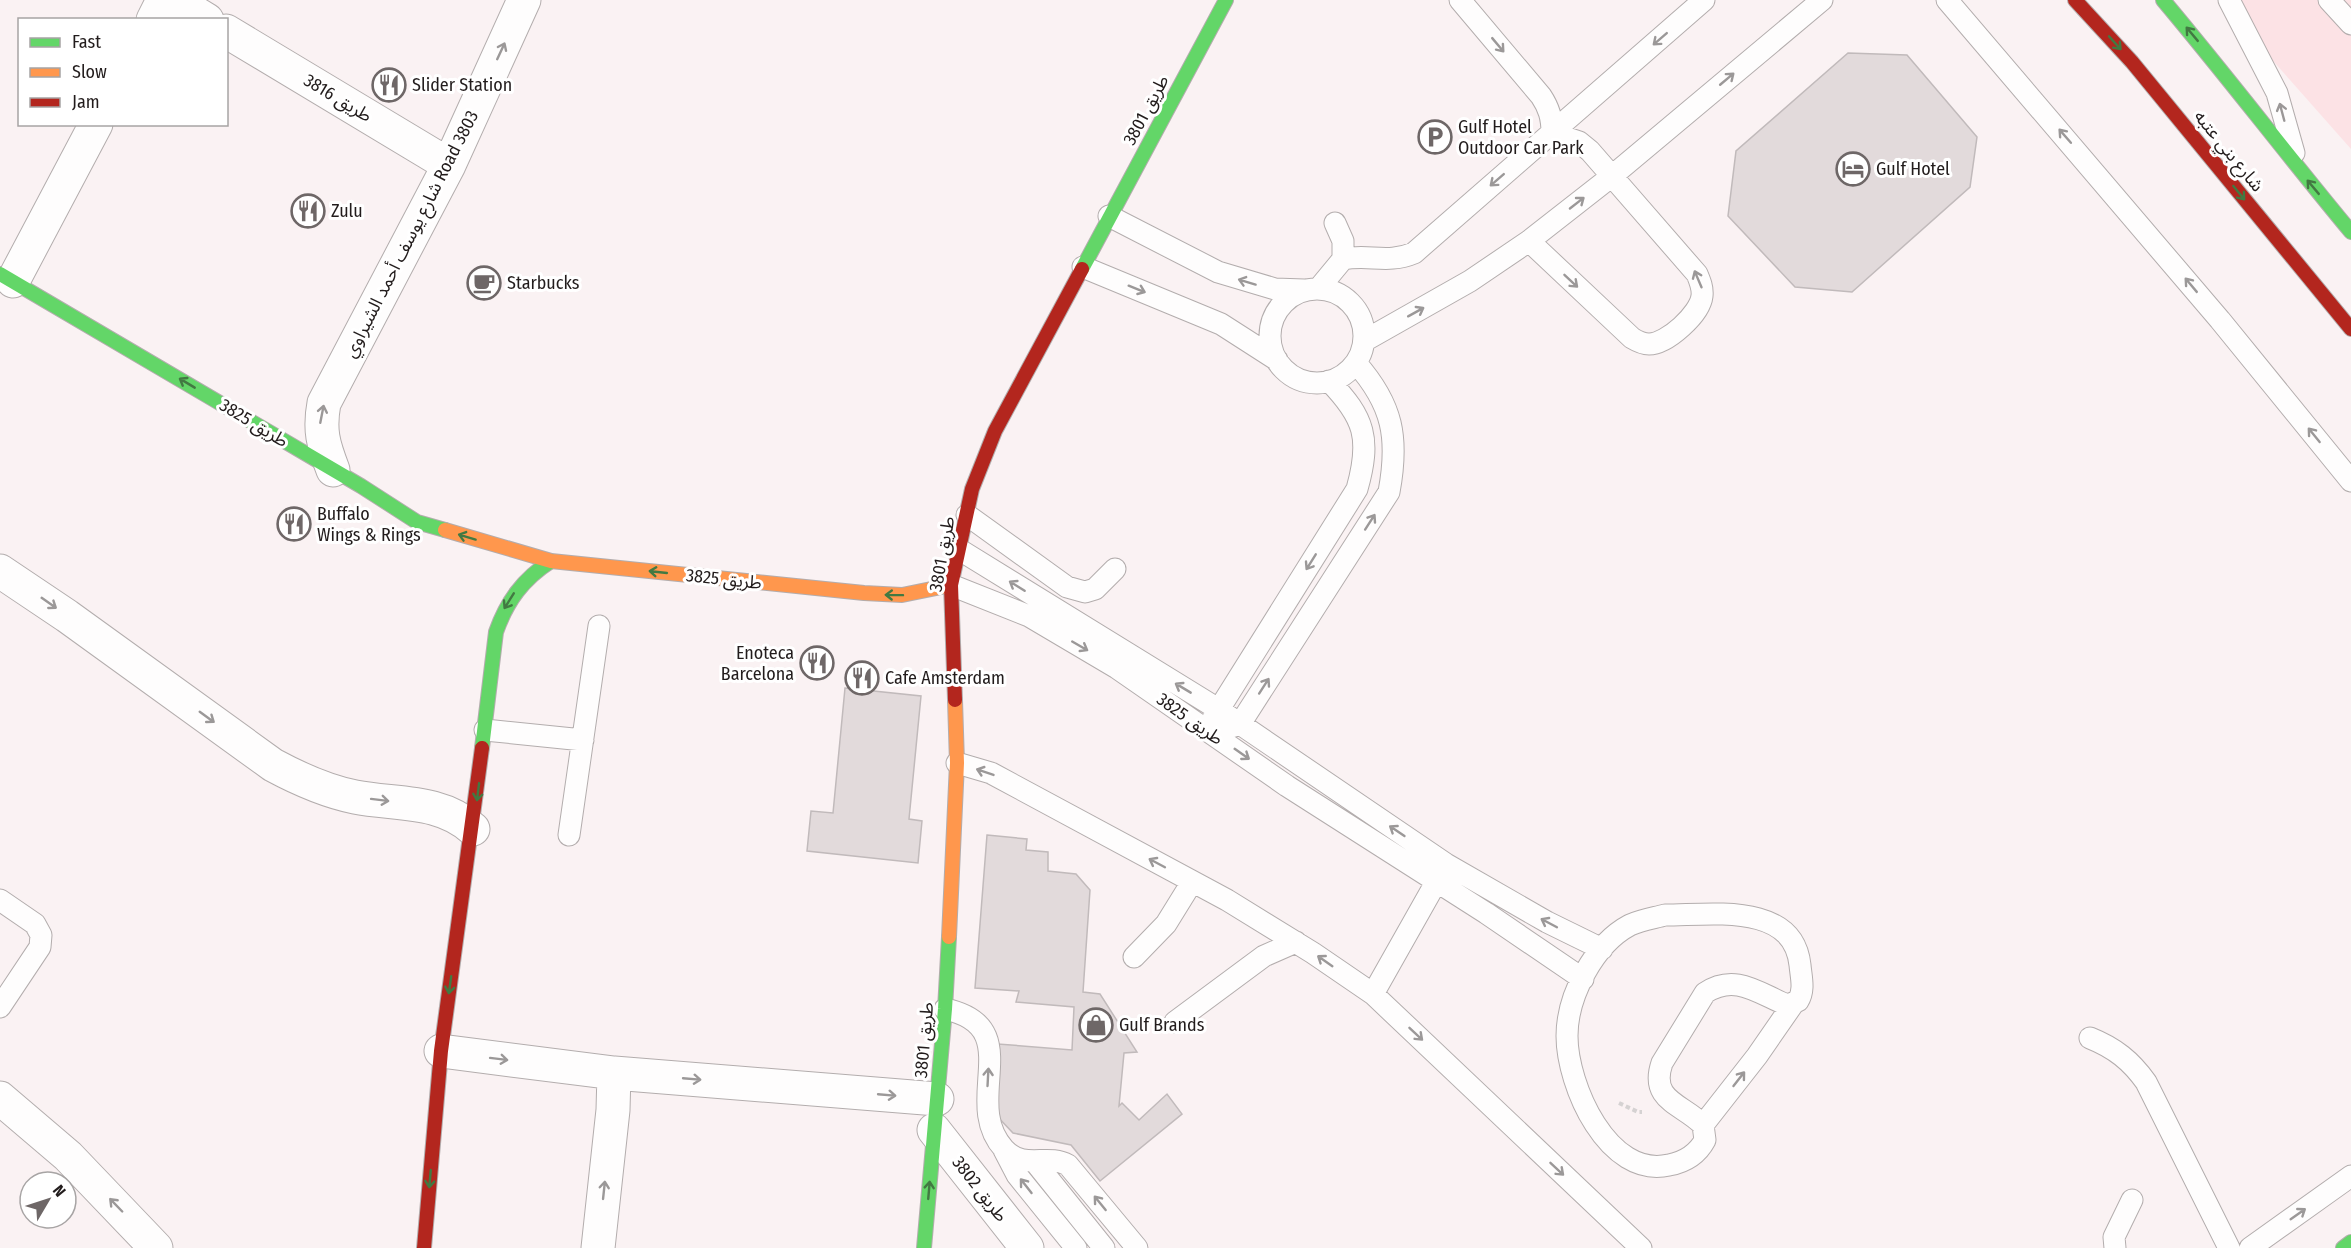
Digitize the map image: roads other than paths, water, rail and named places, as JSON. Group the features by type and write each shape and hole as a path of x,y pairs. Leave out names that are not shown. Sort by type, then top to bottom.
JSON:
{"street":[{"path":"154,18 163,0"},
{"path":"174,0 204,18"},
{"name":"شارع يوسف أحمد الشيراوي Road 3803","path":"333,470 323,445 320,424 324,403 449,165 524,0"},
{"name":"طريق 3801","path":"924,1248 945,1009 957,763 951,585 972,489 995,431 1226,0"},
{"name":"شارع بني عتبه","path":"2075,0 2132,62 2351,329"},
{"path":"2163,0 2230,79 2298,168 2351,232"},
{"name":"طريق 3816","path":"228,32 449,165"},
{"path":"7,277 95,126"},
{"name":"طريق 3825","path":"7,277 417,522 551,561 864,594 902,595 951,585"},
{"path":"424,1248 441,1051 473,829 496,632 501,614 510,598 535,571 551,561"},
{"path":"0,571 67,616 273,765 292,776 313,785 356,797 433,807 462,819 473,829"},
{"path":"441,1051 935,1115"},
{"path":"598,1248 613,1110 614,1073"},
{"path":"0,1098 68,1156 156,1248"},
{"name":"طريق 3802","path":"935,1115 1027,1248"},
{"path":"2343,1248 2351,1242"}],"lane":[{"path":"1460,0 1541,96 1552,120 1552,133"},
{"path":"1277,360 1271,344 1271,326 1277,311 1289,298 1312,289 1343,259 1365,257 1389,260 1414,253 1704,0"},
{"path":"1365,341 1470,281 1529,241 1612,176 1822,0"},
{"path":"1947,0 2220,320 2351,481"},
{"path":"2229,0 2277,93 2298,168"},
{"path":"2330,0 2351,24"},
{"path":"1529,241 1632,338 1650,344 1661,341 1671,335 1700,306 1702,285 1697,274 1590,151 1579,142 1552,133"},
{"path":"1083,267 1221,324 1277,360 1286,371 1299,379 1314,382 1329,381 1344,375 1356,363 1365,341 1360,316 1353,305 1332,291 1275,289 1218,272 1109,216"},
{"path":"1335,223 1343,241 1343,259"},
{"path":"1206,730 1232,728 1240,724 1389,492 1395,462 1393,430 1383,402 1356,363"},
{"path":"1206,730 1357,489 1364,464 1364,439 1356,413 1329,381"},
{"path":"1364,439 1393,430"},
{"path":"967,515 1067,587 1076,591 1095,589 1115,569"},
{"name":"طريق 3825","path":"960,550 1121,660 1206,730 1287,786 1441,873"},
{"name":"طريق 3825","path":"951,585 1029,616 1218,709 1441,873"},
{"path":"569,835 599,626"},
{"path":"485,730 583,740"},
{"path":"957,763 991,773 1192,882 1296,942 1373,994 1641,1248"},
{"path":"1441,873 1602,949"},
{"path":"1441,873 1486,913 1583,979"},
{"path":"1373,994 1441,873"},
{"path":"1134,957 1166,924 1192,882"},
{"path":"0,900 35,924 41,935 39,947 0,1007"},
{"path":"1703,1125 1667,1099 1659,1082 1662,1063 1698,1002 1715,986 1727,983 1738,984 1787,1005 1798,1001 1802,990 1798,952 1785,931 1763,920 1734,915 1665,915 1629,925 1602,949 1583,979 1569,1016 1568,1055 1582,1100 1604,1137 1618,1151 1635,1161 1665,1166 1680,1162 1701,1148 1705,1140 1703,1125 1756,1056 1792,1004"},
{"path":"1175,1022 1264,956 1296,942"},
{"path":"945,1009 960,1012 972,1018 987,1036 990,1047 988,1109 990,1123 1017,1175 1076,1248"},
{"path":"2091,1038 2122,1054 2146,1082 2229,1248"},
{"path":"1003,1148 1012,1156 1023,1161 1053,1160 1068,1166 1137,1248"},
{"path":"1035,1162 1104,1248"},
{"path":"2250,1248 2351,1176"},
{"path":"2115,1248 2114,1237 2132,1200"}],"place":[{"name":"Slider Station","path":"389,85"},
{"name":"Gulf Hotel Outdoor Car Park","path":"1435,137"},
{"name":"Gulf Hotel","path":"1853,169"},
{"name":"Zulu","path":"308,211"},
{"name":"Starbucks","path":"484,283"},
{"name":"Buffalo Wings & Rings","path":"294,524"},
{"name":"Enoteca Barcelona","path":"817,663"},
{"name":"Cafe Amsterdam","path":"862,678"},
{"name":"Gulf Brands","path":"1096,1025"}]}
